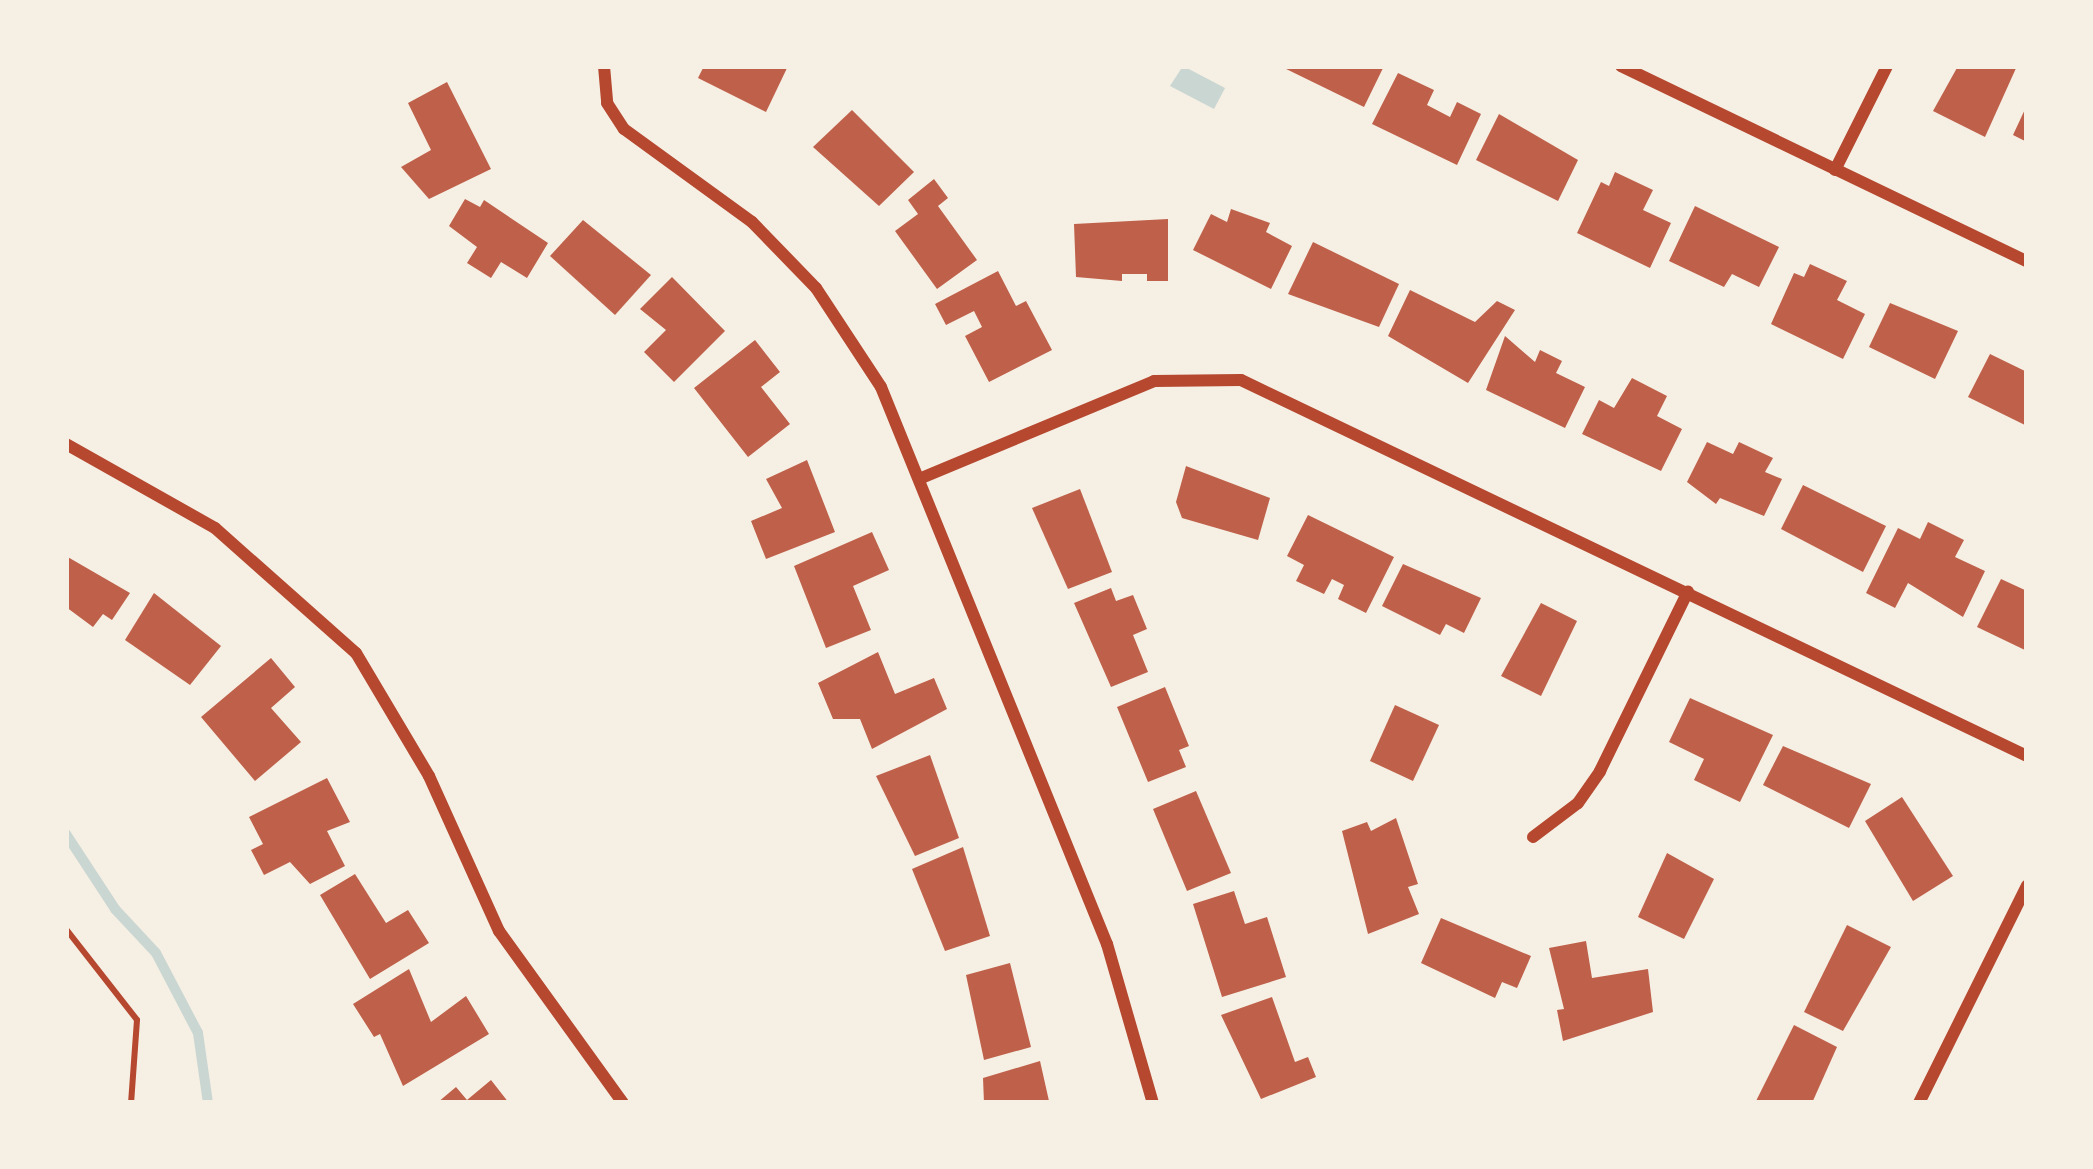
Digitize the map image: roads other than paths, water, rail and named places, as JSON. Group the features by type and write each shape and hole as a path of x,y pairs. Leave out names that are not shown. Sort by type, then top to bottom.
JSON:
{"street":[{"path":"604,66 607,103 623,129 752,222 816,288 881,387 1107,944 1153,1103"},
{"path":"1621,66 2027,261"},
{"path":"1835,170 1887,66"},
{"path":"920,479 1154,382 1241,380 2027,756"},
{"path":"66,445 214,528 356,653 429,776 499,931 623,1103"},
{"path":"1533,837 1578,803 1600,771 1688,591"},
{"path":"1919,1103 2027,885"}],"waterway":[{"path":"66,834 115,909 156,953 198,1033 208,1103"}]}
